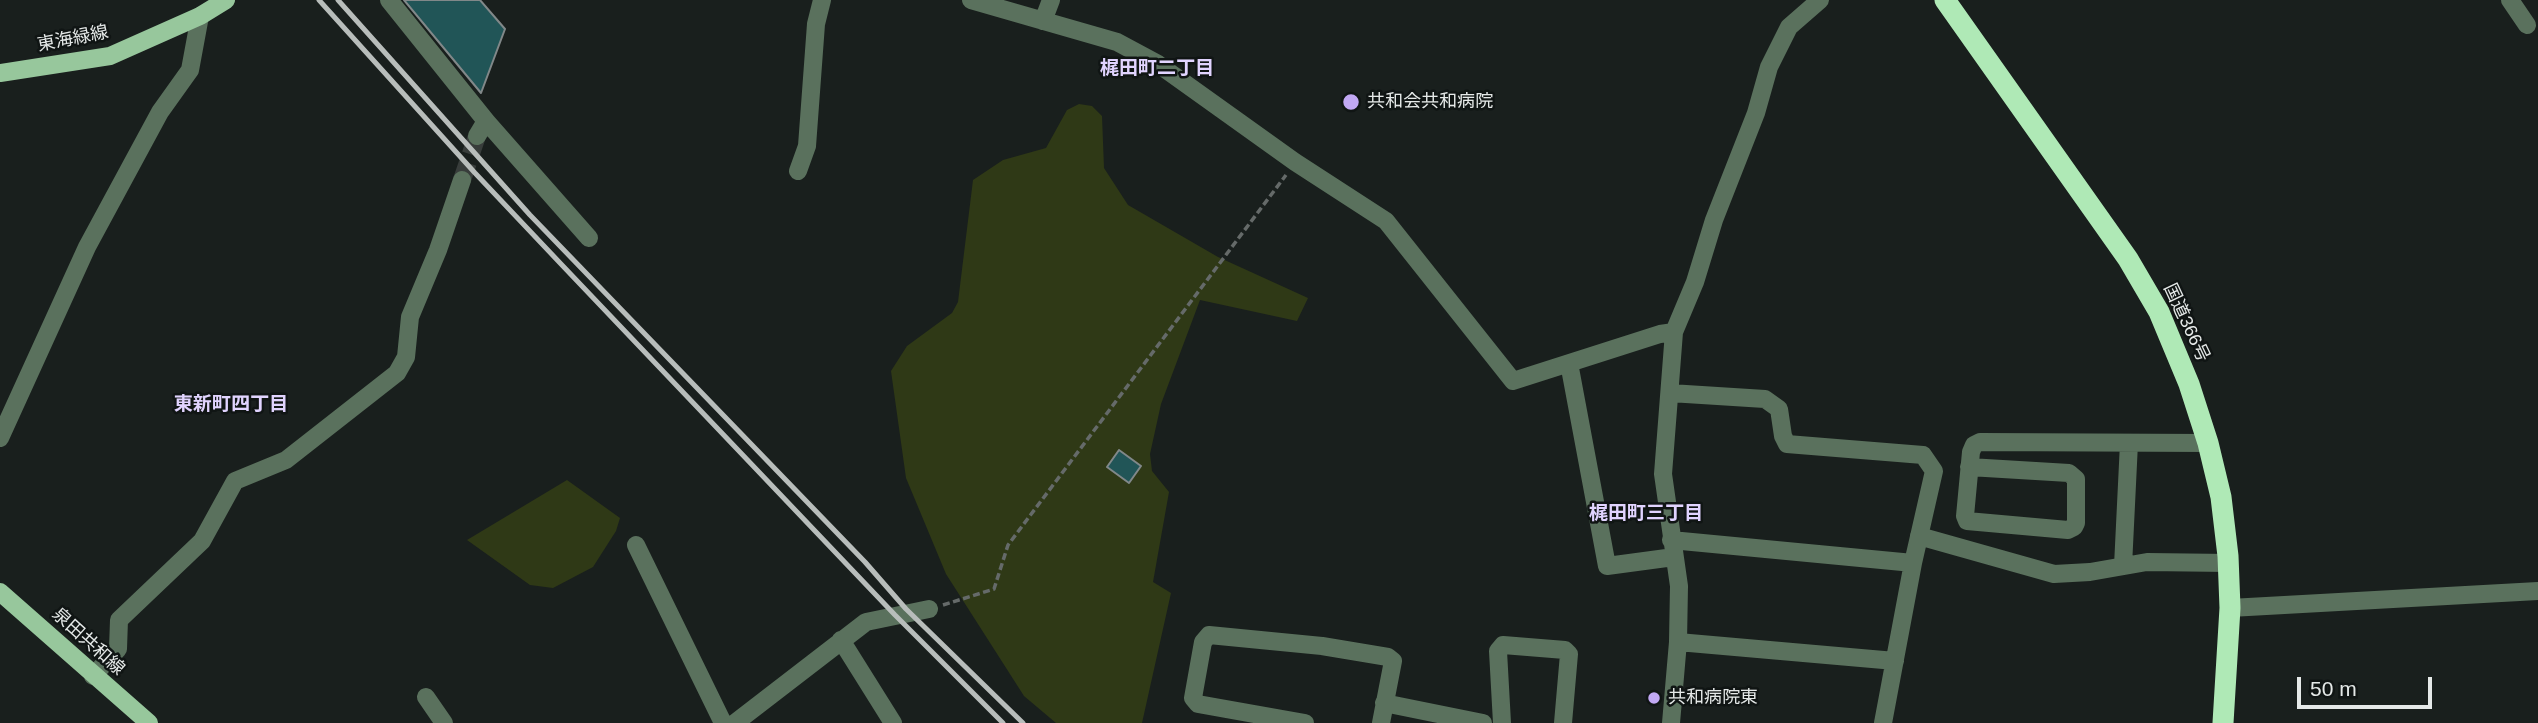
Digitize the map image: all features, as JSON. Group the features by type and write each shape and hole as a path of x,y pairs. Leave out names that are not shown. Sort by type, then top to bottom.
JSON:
{"highway":[{"name":"国道366号","path":"1945,0 2129,258 2159,312 2189,384 2208,443 2221,498 2229,562 2230,608 2223,723"}],"main road":[{"name":"東海緑線","path":"0,74 110,56 200,16 226,0"},
{"name":"泉田共和線","path":"0,592 149,723"}],"street":[{"path":"389,0 482,128 589,238"},
{"path":"798,171 807,146 816,24 822,0"},
{"path":"971,0 1008,5 1043,21 1117,42 1158,64 1296,162 1387,221 1513,381 1660,334 1674,332"},
{"path":"1043,21 1051,0"},
{"path":"1671,723 1678,642 1679,586 1662,474 1674,332 1695,282 1714,220 1756,113 1769,67 1789,27 1819,0"},
{"path":"2510,0 2527,24"},
{"path":"0,438 87,247 160,112 190,70 200,16"},
{"path":"93,676 118,649 119,621 202,541 234,481 286,460 397,373 406,357 410,317 439,250 463,180"},
{"path":"1569,363 1607,566 1672,549 1913,563"},
{"path":"1670,393 1765,399 1779,409 1783,436 1787,444 1923,455 1934,471 1913,563 1883,723"},
{"path":"1969,467 2070,473 2076,479 2074,527 2068,530 1967,521 1965,516 1969,467 1974,445 1980,442 2208,443"},
{"path":"2123,566 2129,443"},
{"path":"1919,536 2054,574 2090,572 2147,562 2229,562"},
{"path":"636,545 723,723"},
{"path":"2230,608 2538,591"},
{"path":"735,723 866,622 929,609"},
{"path":"1305,723 1198,704 1193,698 1203,642 1209,635 1322,646 1388,657 1392,661 1381,723"},
{"path":"841,640 893,723"},
{"path":"1678,642 1895,661"},
{"path":"1502,723 1498,651 1503,645 1565,650 1569,654 1563,723"},
{"path":"426,697 444,723"},
{"path":"1384,703 1483,723"}],"path":[{"path":"929,609 994,589 1008,545 1296,162"}],"green space":[{"path":"1079,104 1092,106 1102,116 1104,168 1128,205 1218,257 1308,298 1297,321 1200,300 1161,404 1150,454 1152,471 1169,492 1153,582 1171,593 1142,723 1056,723 1024,696 946,574 906,478 891,371 907,346 952,313 958,302 973,180 1003,160 1046,148 1067,110"},
{"path":"567,480 620,518 616,531 593,567 553,588 530,585 467,540"}],"building":[{"path":"404,0 480,0 505,29 481,93"},
{"path":"1119,450 1141,466 1129,483 1107,467"}],"tunnel":[{"path":"462,180 477,136"}],"railway":[{"path":"319,0 561,264 895,615 1003,723"},
{"path":"338,0 530,215 865,562 906,609 1023,723"}],"place":[{"name":"共和会共和病院","path":"1351,102"},
{"name":"共和病院東","path":"1654,698"}],"district":[{"name":"梶田町二丁目","path":"1157,69"},
{"name":"東新町四丁目","path":"231,405"},
{"name":"梶田町三丁目","path":"1646,514"}]}
